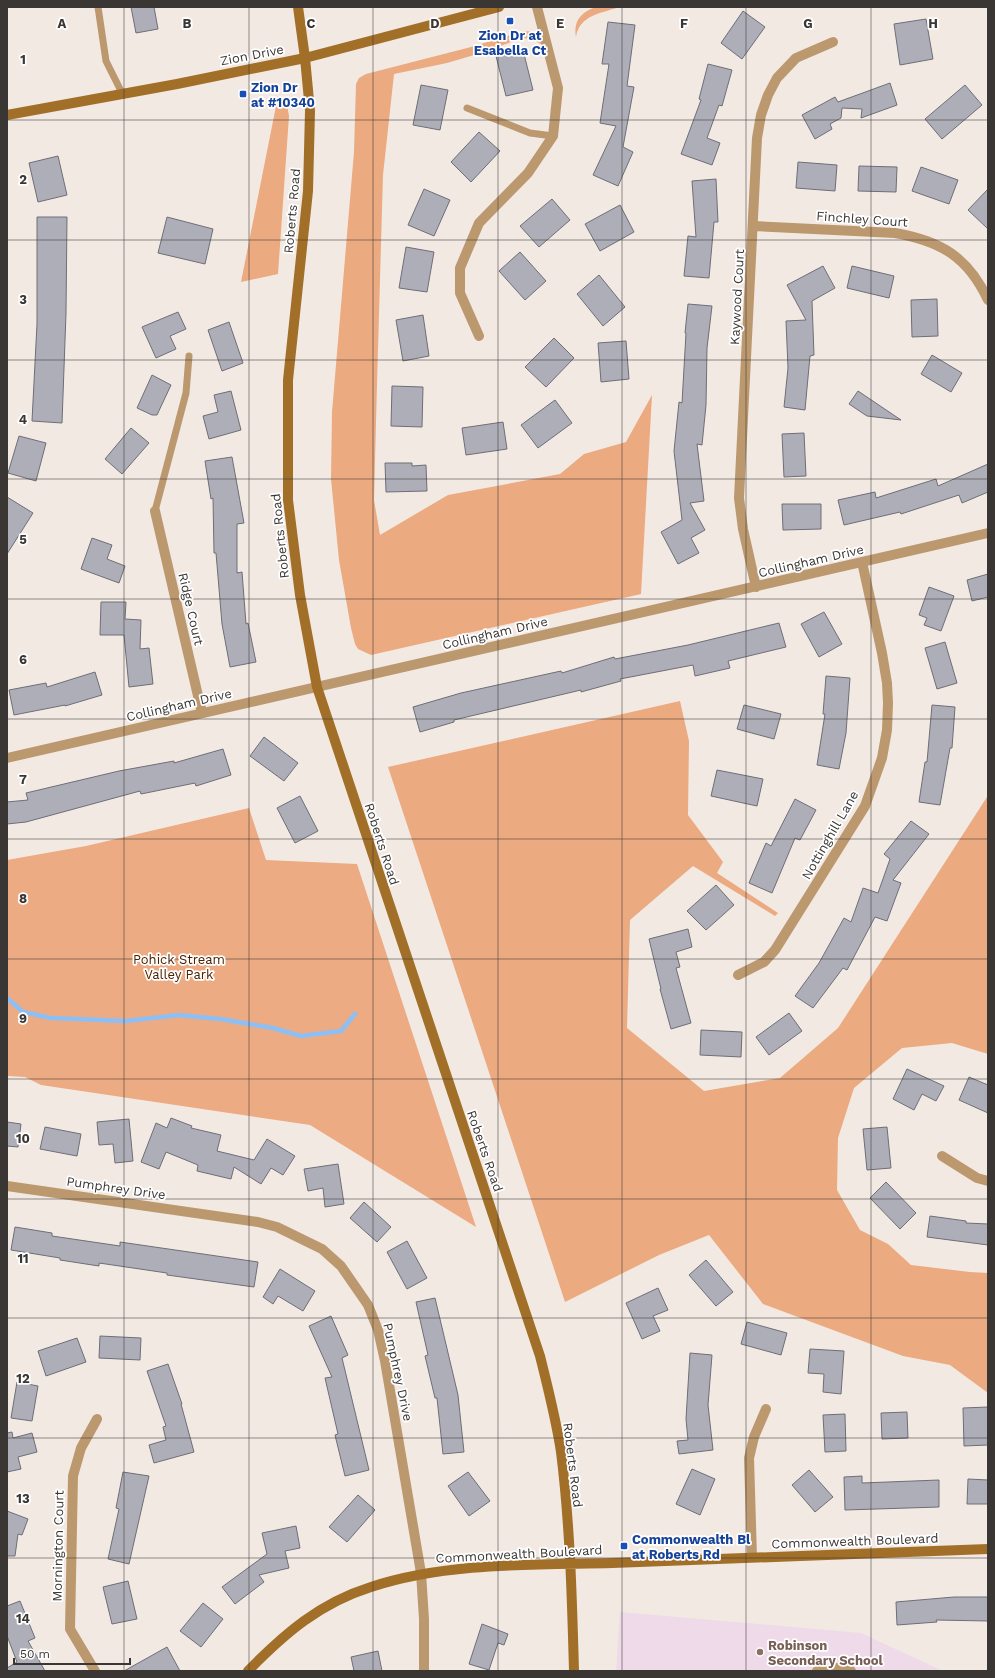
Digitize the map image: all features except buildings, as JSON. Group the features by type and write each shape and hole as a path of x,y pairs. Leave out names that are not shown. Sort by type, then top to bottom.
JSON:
{"main road":[{"name":"Roberts Road","path":"298,7 310,111 309,165 305,221 288,380 288,500 300,595 317,687 540,1356 552,1405 560,1451 571,1564 574,1671"},
{"name":"Zion Drive","path":"7,115 177,84 305,58 499,7"},
{"name":"Commonwealth Boulevard","path":"248,1671 289,1631 305,1619 331,1604 370,1587 421,1573 456,1569 571,1564 988,1549"}],"street":[{"path":"479,336 460,293 460,268 479,222 528,173 552,136 558,88 537,7"},
{"name":"Kaywood Court","path":"756,587 743,529 739,498 757,138 761,115 768,95 777,78 796,58 833,42"},
{"name":"Finchley Court","path":"753,226 895,233 916,236 953,253 968,267 980,284 988,300"},
{"name":"Ridge Court","path":"155,511 202,712"},
{"name":"Collingham Drive","path":"7,758 202,712 988,533"},
{"name":"Nottinghill Lane","path":"738,974 764,962 775,950 865,806 882,758 887,730 887,683 862,562"},
{"path":"942,1156 977,1178 988,1181"},
{"name":"Pumphrey Drive","path":"7,1186 258,1222 277,1227 322,1249 341,1266 368,1305 378,1330 385,1361 421,1573 424,1619 424,1671"},
{"path":"752,1558 749,1458 754,1437 766,1409"},
{"name":"Mornington Court","path":"95,1671 70,1629 73,1476 81,1448 97,1419"},
{"path":"817,1671 837,1668 851,1671"}],"lane":[{"path":"98,7 106,61 122,93"},
{"path":"467,108 530,133 552,136"},
{"path":"155,511 186,393 189,356"}],"shaded area":[{"path":"596,7 620,7 599,13 586,19 578,30 576,37 575,31 579,18 582,14"},
{"path":"523,31 532,32 537,35 544,41 542,45 533,39 522,38 481,53 447,63 394,74 383,175 374,500 380,535 448,495 560,474 584,454 626,442 652,395 641,594 371,655 358,649 355,644 351,628 339,560 331,479 332,412 354,152 356,84 359,78 366,74 471,47"},
{"path":"278,96 287,105 289,116 278,274 241,282"},
{"path":"680,701 689,741 688,815 723,862 717,873 778,913 775,916 693,866 630,920 627,1028 704,1091 780,1078 838,1028 987,797 988,780 988,1054 952,1043 902,1048 854,1088 838,1138 837,1190 860,1230 888,1244 911,1265 988,1273 988,1393 950,1365 903,1356 763,1304 709,1235 659,1255 565,1302 388,767"},
{"name":"Robinson Secondary School","path":"620,1612 861,1633 943,1671 616,1671"}],"green space":[{"name":"Pohick Stream Valley Park","path":"249,808 266,860 357,864 476,1227 310,1125 41,1085 25,1077 7,1076 7,860 86,846"}],"waterway":[{"path":"7,998 23,1012 51,1018 126,1021 179,1015 220,1019 273,1028 301,1036 341,1031 355,1014"}],"place":[{"name":"Zion Dr at Esabella Ct","path":"510,21"},
{"name":"Zion Dr at #10340","path":"243,94"},
{"name":"Commonwealth Bl at Roberts Rd","path":"624,1546"},
{"name":"Robinson Secondary School","path":"760,1652"}]}
